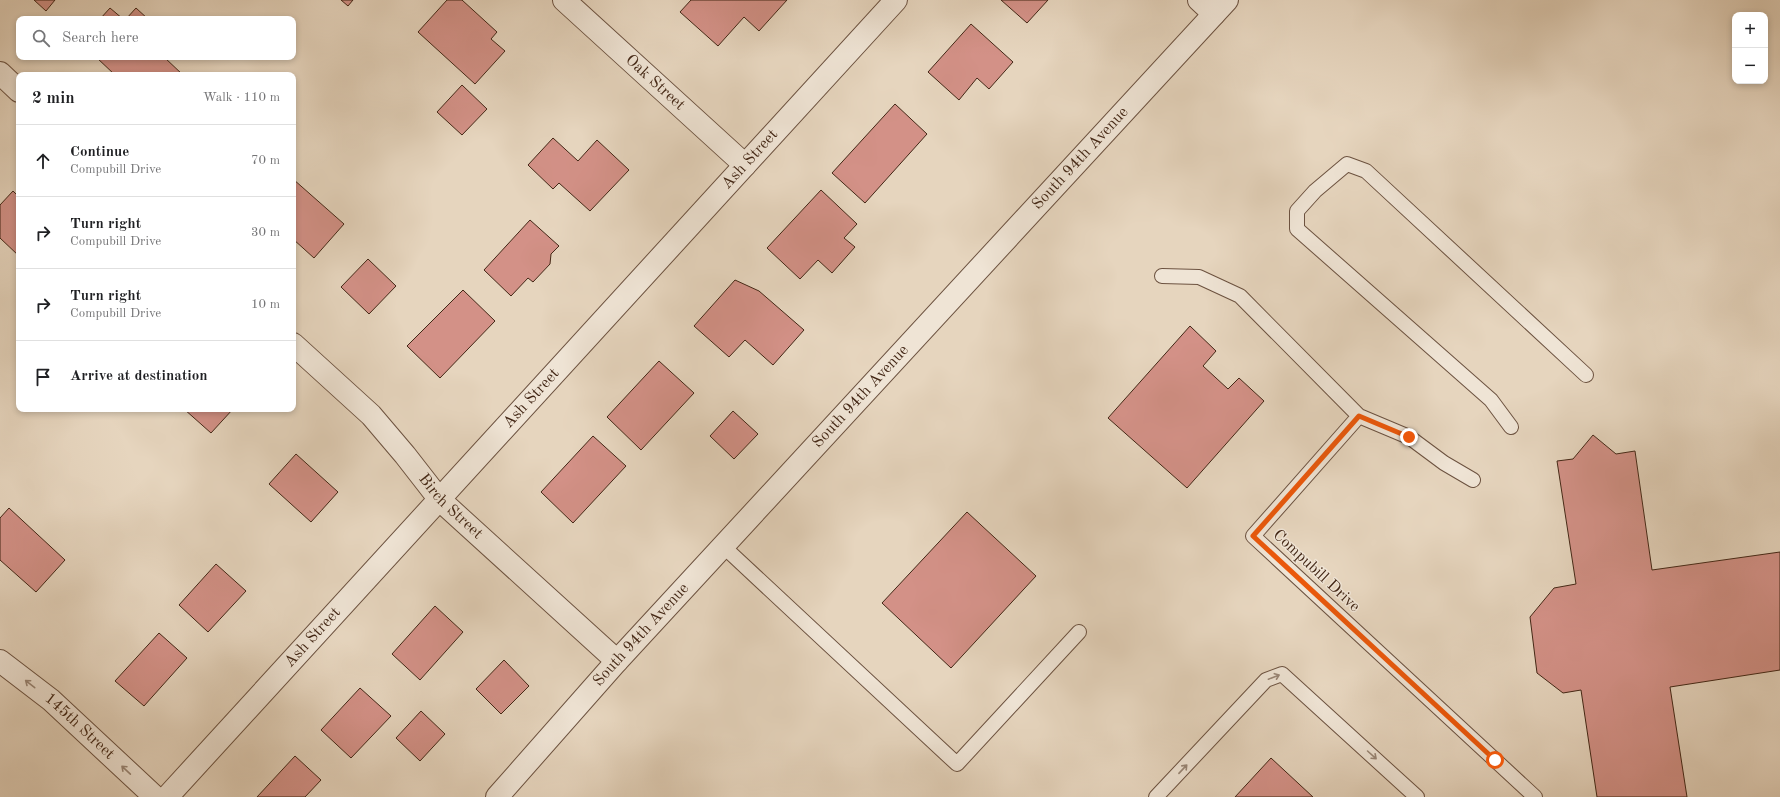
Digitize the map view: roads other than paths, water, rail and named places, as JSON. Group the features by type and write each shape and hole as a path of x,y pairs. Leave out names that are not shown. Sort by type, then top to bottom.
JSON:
{"street":[{"name":"Oak Street","path":"564,0 745,165"},
{"name":"Ash Street","path":"167,797 896,0"},
{"name":"South 94th Avenue","path":"497,797 618,661 724,546 1213,5"},
{"path":"0,73 16,88"},
{"name":"Birch Street","path":"296,347 371,415 440,500 618,661"},
{"name":"145th Street","path":"0,661 51,700 155,797"}],"lane":[{"path":"1511,426 1491,400 1297,229 1297,211 1315,191 1347,164 1366,171 1586,375"},
{"path":"1162,276 1199,277 1240,296 1359,416 1409,437 1444,463 1473,480"},
{"name":"Compubill Drive","path":"1359,416 1253,536 1535,797"},
{"path":"724,546 956,764 1079,632"},
{"path":"1156,797 1266,680 1282,674 1417,797"}]}
